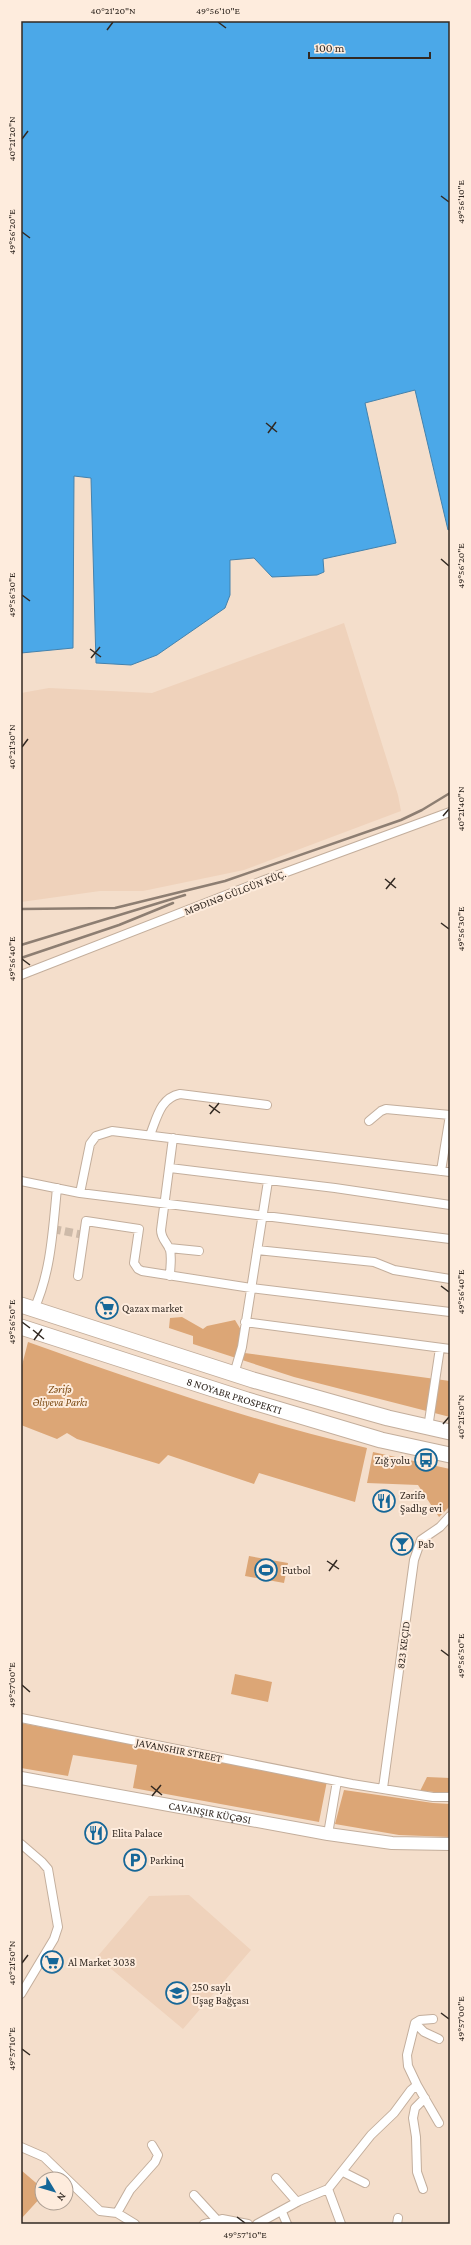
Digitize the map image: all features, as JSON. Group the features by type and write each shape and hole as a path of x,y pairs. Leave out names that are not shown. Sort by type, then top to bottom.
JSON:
{"highway":[{"path":"22,1331 27,1307"},
{"name":"8 NOYABR PROSPEKTI","path":"27,1307 234,1374 388,1418 450,1432"},
{"name":"8 NOYABR PROSPEKTI","path":"22,1331 388,1442 450,1455"}],"street":[{"name":"MƏDINƏ GÜLGÜN KÜÇ.","path":"21,975 262,881 450,812"},
{"path":"150,1135 164,1104 170,1096 180,1094 267,1105"},
{"path":"80,1193 87,1151 93,1138 112,1131 446,1172 450,1115 386,1109 381,1111 369,1121"},
{"path":"170,1276 169,1248 161,1237 173,1138"},
{"path":"170,1168 450,1205"},
{"path":"234,1374 242,1347 268,1180"},
{"path":"21,1182 80,1193 262,1214 450,1239"},
{"path":"27,1307 43,1280 53,1229 57,1188"},
{"path":"78,1276 86,1221 139,1229 135,1267 142,1271 251,1288 450,1312"},
{"path":"169,1248 199,1251"},
{"path":"257,1250 374,1262 394,1270 450,1279"},
{"path":"245,1322 450,1349"},
{"path":"428,1428 440,1348"},
{"name":"823 KEÇID","path":"383,1788 414,1560 421,1540 440,1527 450,1516"},
{"name":"JAVANSHIR STREET","path":"21,1718 337,1781"},
{"name":"CAVANŞIR KÜÇƏSI","path":"21,1778 328,1834 392,1843 450,1844"},
{"path":"328,1834 337,1781 433,1796 450,1797"},
{"path":"21,1844 48,1869 58,1927 54,1940 21,1994"},
{"path":"434,2019 420,2020 415,2024 408,2055 408,2066 439,2123"},
{"path":"415,2024 424,2032 439,2038"},
{"path":"257,2224 282,2212 297,2202 328,2189 371,2135 394,2113 411,2090 417,2085"},
{"path":"423,2189 417,2172 416,2137 413,2118 415,2108 425,2098"},
{"path":"117,2213 130,2190 156,2162 158,2155 152,2145"},
{"path":"21,2147 44,2157 100,2211 117,2213 135,2224"},
{"path":"343,2172 365,2184"},
{"path":"276,2178 297,2202"},
{"path":"328,2189 341,2224"},
{"path":"194,2195 216,2219"},
{"path":"282,2212 287,2224"},
{"path":"204,2224 216,2219 248,2224"}],"shaded area":[{"path":"344,623 398,795 401,811 244,870 143,891 100,891 21,902 21,693 49,688 152,693"},
{"name":"250 saylı Uşag Bağçası","path":"189,1895 251,1950 183,2029 97,1957 149,1896"}],"green space":[{"path":"182,1317 203,1329 207,1326 235,1320 241,1330 237,1352 450,1381 450,1417 294,1377 193,1344 193,1336 169,1328 170,1318"},
{"name":"Zərifə Əliyeva Parkı","path":"28,1342 196,1400 281,1426 367,1448 355,1502 259,1473 254,1484 168,1455 159,1464 77,1439 67,1433 57,1439 21,1425 21,1369"},
{"path":"373,1452 450,1469 450,1506 439,1517 418,1485 367,1483"},
{"name":"Futbol","path":"249,1556 288,1563 284,1583 245,1576"},
{"path":"235,1674 272,1682 268,1702 231,1694"},
{"path":"21,1723 327,1781 319,1822 133,1788 137,1765 73,1755 68,1776 21,1768"},
{"path":"427,1777 450,1778 450,1793 420,1791"},
{"path":"344,1790 433,1803 450,1804 450,1837 399,1835 335,1824"},
{"path":"21,2170 34,2181 34,2205 21,2219"}],"water":[{"path":"21,21 450,21 450,529 448,530 415,390 365,403 396,543 323,559 324,572 317,575 272,577 254,558 230,560 230,595 225,608 157,655 131,665 96,663 91,478 74,476 73,648 21,653"}],"tunnel":[{"path":"53,1229 84,1235"}],"railway":[{"path":"21,909 115,908 225,881 401,820 422,810 450,793"},
{"path":"21,945 185,895"},
{"path":"21,958 119,925 173,903"}],"place":[{"name":"Qazax market","path":"107,1308"},
{"name":"Zığ yolu","path":"426,1460"},
{"name":"Zərifə Şadlıg evi","path":"384,1501"},
{"name":"Pab","path":"402,1544"},
{"name":"Futbol","path":"266,1570"},
{"name":"Elita Palace","path":"96,1833"},
{"name":"Parkinq","path":"135,1860"},
{"name":"Al Market 3038","path":"52,1962"},
{"name":"250 saylı Uşag Bağçası","path":"177,1993"}]}
